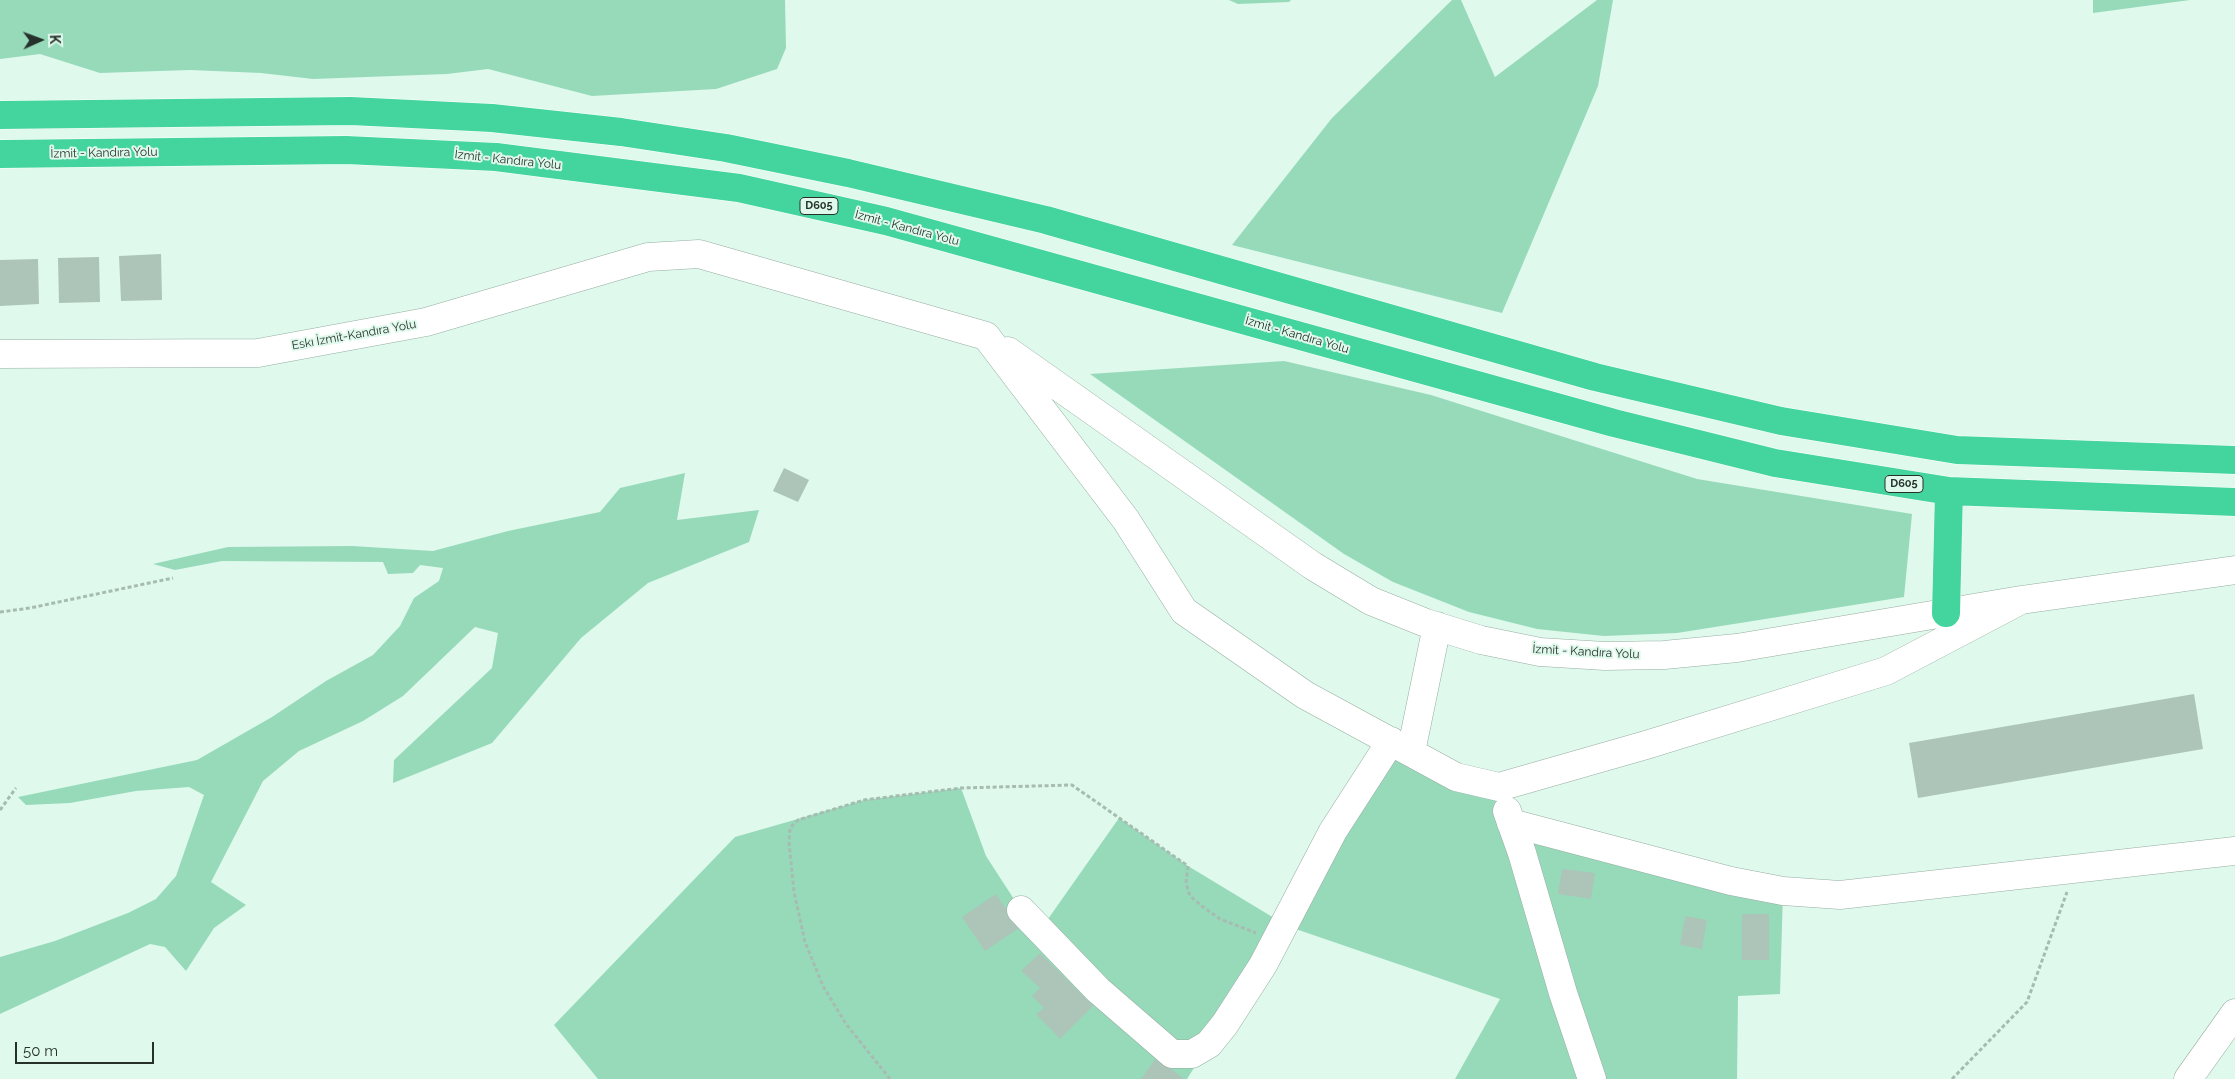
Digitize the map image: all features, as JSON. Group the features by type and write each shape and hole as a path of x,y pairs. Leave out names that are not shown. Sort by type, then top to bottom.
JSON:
{"highway":[{"path":"0,115 351,111 492,118 621,132 726,148 1046,220 1595,377 1781,421 1957,450 2235,460"},
{"name":"İzmit - Kandıra Yolu","path":"0,154 346,150 496,157 739,188 886,221 1614,424 1775,462 1949,492"},
{"path":"1946,613 1949,492"},
{"name":"D605","path":"1949,492 2235,502"}],"street":[{"name":"Eskı İzmit-Kandıra Yolu","path":"0,354 258,352 426,322 648,257 699,254 986,336"},
{"name":"İzmit - Kandıra Yolu","path":"986,336 1313,566 1371,601 1437,626 1481,640 1540,652 1605,656 1664,655 1737,648 2020,600 2235,570"},
{"path":"986,336 1126,520 1184,611 1304,695 1456,777 1499,788 1886,671 2020,600"},
{"path":"1021,910 1098,990 1172,1054 1192,1054 1209,1044 1225,1024 1275,941 1333,831 1401,746 1437,626"},
{"path":"1499,788 1592,1079"},
{"path":"1511,823 1731,881 1783,891 1840,895 1891,891 1958,880 2235,851"},
{"path":"2188,1079 2235,1013"}],"path":[{"path":"0,612 30,608 173,578"},
{"path":"890,1079 846,1024 824,986 805,942 794,892 789,842 790,828 798,820 864,800 903,795 961,788 1072,786 1188,866 1186,883 1190,896 1203,907 1220,919 1275,941"},
{"path":"0,810 16,788"},
{"path":"1952,1079 2027,1002 2076,868"}],"green space":[{"path":"0,0 785,0 786,48 777,69 716,89 592,96 488,69 447,74 313,79 261,73 190,70 100,73 40,54 0,59"},
{"path":"1229,0 1291,0 1289,2 1238,4"},
{"path":"1452,0 1461,0 1495,77 1597,0 1613,0 1598,86 1502,313 1232,245 1332,118"},
{"path":"2093,0 2190,0 2093,13"},
{"path":"1284,361 1431,395 1697,479 1912,514 1904,597 1677,633 1604,636 1537,629 1469,612 1393,582 1344,554 1090,374"},
{"path":"685,473 677,520 759,510 749,542 648,583 581,638 492,743 393,783 394,760 492,668 498,633 475,627 403,696 363,721 299,751 263,781 211,882 246,905 214,928 186,971 165,947 150,944 0,1014 0,957 55,941 128,913 156,899 176,876 204,795 189,787 136,791 70,803 26,805 18,797 197,760 272,717 326,681 373,655 400,626 414,598 439,581 443,568 420,565 413,573 388,574 383,562 222,561 175,570 153,564 228,547 352,546 433,551 508,531 600,512 620,488"},
{"path":"1391,741 1499,787 1512,823 1783,891 1780,994 1738,996 1737,1079 1455,1079 1500,999 1284,925 1187,1079 598,1079 554,1025 735,837 864,800 961,788 986,856 1021,910 1041,929 1119,818 1188,866 1284,924"}],"building":[{"path":"161,254 162,300 121,301 119,256"},
{"path":"99,257 100,302 59,303 58,258"},
{"path":"38,259 39,304 0,306 0,260"},
{"path":"784,468 809,480 798,502 773,491"},
{"path":"2194,694 2203,749 1918,798 1909,743"},
{"path":"1562,869 1595,873 1591,899 1558,894"},
{"path":"996,894 1019,928 985,951 962,917"},
{"path":"1742,914 1769,914 1769,960 1742,960"},
{"path":"1685,916 1707,920 1702,949 1680,945"},
{"path":"1040,953 1093,1006 1060,1039 1036,1014 1044,1008 1032,996 1040,988 1021,971"},
{"path":"1156,1058 1183,1078 1141,1079"}]}
